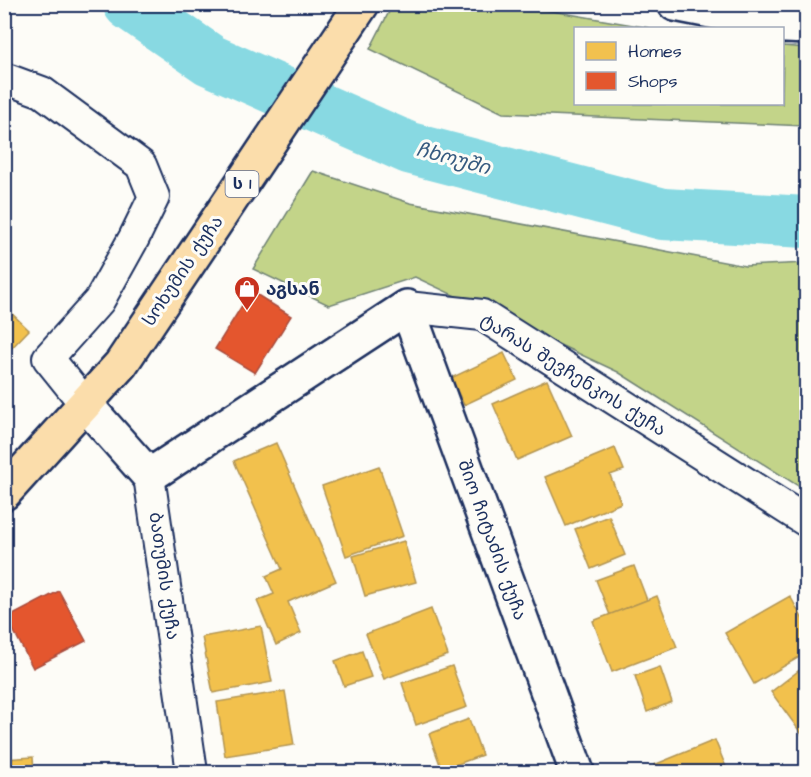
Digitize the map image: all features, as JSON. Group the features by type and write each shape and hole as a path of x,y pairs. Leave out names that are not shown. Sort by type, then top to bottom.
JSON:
{"highway":[{"name":"სოხუმის ქუჩა","path":"4,493 121,364 362,4"}],"street":[{"path":"675,4 786,26 807,27"},
{"path":"4,78 42,92 141,165 154,197 99,301 48,358 85,404 149,476 407,307"},
{"name":"ტარას შევჩენკოს ქუჩა","path":"407,307 482,315 807,521"},
{"name":"შიო ჩიტაძის ქუჩა","path":"407,307 577,772"},
{"name":"ბათუმის ქუჩა","path":"149,476 192,772"}],"green space":[{"path":"393,4 517,5 644,27 574,27 574,105 784,105 784,46 806,48 806,126 503,113 370,49"},
{"path":"313,171 410,203 745,266 806,263 806,491 618,372 415,277 329,305 253,269"}],"building: Homes":[{"path":"4,306 29,330 4,356"},
{"path":"504,353 517,380 464,405 451,378"},
{"path":"547,380 572,436 517,460 493,404"},
{"path":"276,443 336,581 288,602 301,633 276,645 257,601 274,594 266,576 282,569 234,461"},
{"path":"615,448 624,470 610,475 621,503 566,526 545,477"},
{"path":"379,466 403,536 346,556 322,486"},
{"path":"609,516 625,555 591,569 575,529"},
{"path":"404,541 416,582 365,596 353,556"},
{"path":"634,566 647,600 610,615 596,580"},
{"path":"657,596 677,647 612,672 593,621"},
{"path":"790,596 806,625 806,653 754,684 725,633"},
{"path":"431,609 448,655 384,679 366,634"},
{"path":"261,626 272,682 213,693 202,637"},
{"path":"362,651 371,677 344,686 335,661"},
{"path":"806,665 806,740 771,692"},
{"path":"452,666 467,707 416,725 402,683"},
{"path":"660,667 672,702 647,712 635,676"},
{"path":"285,691 294,745 225,756 217,702"},
{"path":"469,719 482,755 442,770 429,734"},
{"path":"715,740 728,772 657,772 654,765"},
{"path":"33,757 34,772 4,772 4,759"}],"building: Shops":[{"path":"251,291 291,316 255,373 215,349"},
{"path":"59,591 86,641 33,668 7,618"}],"waterway":[{"name":"ჩხოუში","path":"129,4 210,60 409,148 663,214 806,222"}],"place":[{"name":"აგსან","path":"247,312"}]}
